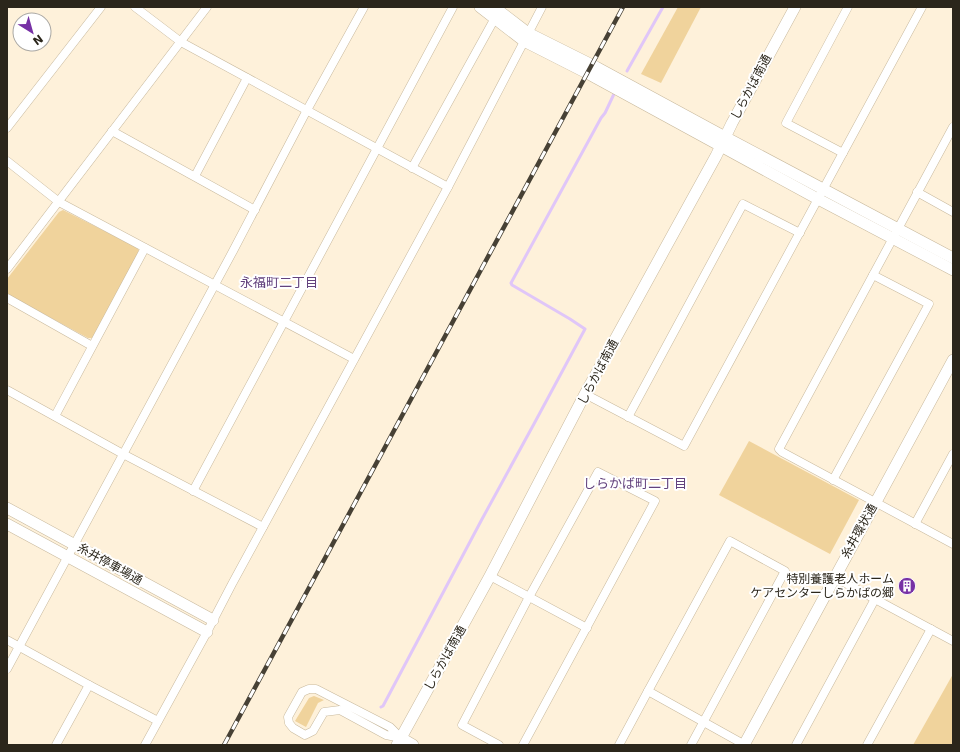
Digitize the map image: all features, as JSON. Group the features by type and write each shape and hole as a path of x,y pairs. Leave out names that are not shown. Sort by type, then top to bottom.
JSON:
{"street":[{"path":"7,128 101,7"},
{"path":"135,7 181,42 448,187"},
{"path":"7,269 207,7"},
{"path":"7,669 215,285 307,110 364,7"},
{"path":"193,491 453,7"},
{"path":"480,7 494,13 526,37 542,40 596,67 723,142 821,194 898,229 953,258"},
{"path":"145,745 448,187 542,7"},
{"name":"しらかば南通","path":"399,742 490,576 586,394 795,7"},
{"path":"843,153 786,123 848,7"},
{"path":"586,394 684,446 922,7"},
{"path":"412,168 494,13"},
{"path":"195,176 247,78"},
{"path":"953,127 779,450 832,480 953,544"},
{"path":"112,131 255,210"},
{"path":"7,161 59,202 354,359"},
{"path":"917,192 953,212"},
{"path":"821,194 892,239 953,270"},
{"path":"628,417 743,204 800,233"},
{"path":"55,416 145,248"},
{"path":"832,480 929,304 873,275"},
{"path":"7,298 92,346"},
{"name":"糸井環状通","path":"744,745 953,360"},
{"path":"7,390 123,454 263,527"},
{"path":"915,524 953,454"},
{"path":"499,745 462,725 529,597 598,472 655,501 523,745"},
{"name":"糸井停車場通","path":"7,508 213,620"},
{"name":"糸井停車場通","path":"7,524 207,632"},
{"path":"619,745 730,541 785,571 691,745"},
{"path":"490,576 587,628"},
{"path":"834,577 953,641"},
{"path":"796,745 875,599"},
{"path":"867,745 931,629"},
{"path":"7,640 158,721"},
{"path":"56,745 89,685"},
{"path":"399,742 390,727 316,689 309,689 302,692 288,717 289,723 293,728 305,735 313,731 324,712 340,710 399,742 413,745"},
{"path":"648,691 704,721 744,745"}],"shaded area":[{"path":"678,7 701,7 661,83 641,74"},
{"path":"63,210 138,248 139,252 93,338 88,338 7,294 7,279 59,212"},
{"path":"749,441 859,500 830,554 719,495"},
{"path":"953,674 953,745 913,745"},
{"path":"314,696 324,700 318,703 306,727 295,721 309,698"}],"waterway":[{"path":"627,71 663,7"},
{"path":"381,707 383,706 585,329 511,283 614,94"}],"railway":[{"path":"224,745 623,7"}],"place":[{"name":"特別養護老人ホーム ケアセンターしらかばの郷","path":"907,586"}],"district":[{"name":"永福町二丁目","path":"279,282"},
{"name":"しらかば町二丁目","path":"635,483"}]}
